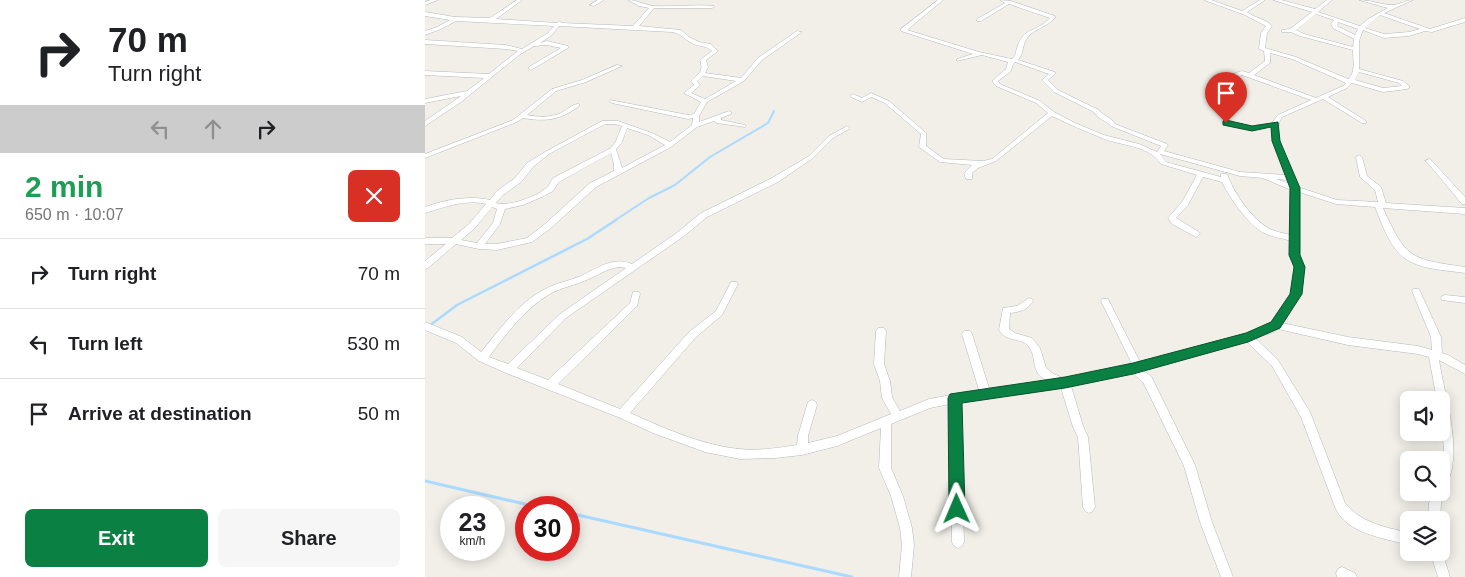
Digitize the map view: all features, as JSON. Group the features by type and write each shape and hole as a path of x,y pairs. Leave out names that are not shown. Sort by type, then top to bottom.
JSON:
{"street":[{"path":"425,4 437,0"},
{"path":"491,20 520,0"},
{"path":"592,4 602,0"},
{"path":"629,0 653,7 712,7"},
{"path":"941,0 903,30 980,54"},
{"path":"1206,0 1267,24 1269,26 1264,32 1262,49 1294,58 1350,81 1383,90 1407,87 1401,82 1356,70"},
{"path":"1221,5 1230,0"},
{"path":"1244,14 1249,8 1263,0"},
{"path":"1275,0 1362,26 1384,36 1423,30"},
{"path":"1284,31 1292,30 1330,0"},
{"path":"1361,0 1391,7"},
{"path":"429,327 459,340 482,358 509,370 622,414 657,430 705,447 740,454 802,450 837,441 929,404 985,393 1065,383 1135,368 1248,337 1276,325 1296,294 1299,267 1295,255 1295,188 1276,141 1275,124 1280,116 1345,87 1355,76 1356,38 1362,26 1391,7 1411,0"},
{"path":"979,20 1005,1 1053,18 1025,36 1018,47 1018,57 1013,60 1008,72 995,81 998,85 1037,102 1053,113 1102,136 1158,154 1162,157 1163,163 1170,166 1223,180"},
{"path":"635,27 653,7"},
{"path":"1382,14 1405,21 1423,30 1433,31 1444,25 1465,20"},
{"path":"426,15 455,19 635,27 679,31 693,41 709,46 715,51 703,60 705,67 702,74 695,81 697,85 687,93 705,101"},
{"path":"425,33 455,19"},
{"path":"1337,19 1334,24 1335,26 1345,29 1349,35 1356,38"},
{"path":"425,124 468,94 521,52 550,34 559,23"},
{"path":"1292,30 1302,35 1356,49"},
{"path":"695,126 696,116 705,101 742,80 760,59 799,32"},
{"path":"425,42 506,46 519,49 521,52"},
{"path":"531,68 565,47 547,43 532,45"},
{"path":"1249,76 1268,62 1267,51"},
{"path":"959,60 980,54 991,54 1053,73 1045,80 1056,91 1087,104 1113,125 1165,144 1160,152 1230,171 1291,178"},
{"path":"425,156 515,121 554,90 584,81 619,66"},
{"path":"425,73 490,76"},
{"path":"1210,91 1221,81 1232,79 1242,73 1297,93 1300,99 1316,101 1364,122"},
{"path":"702,74 742,80"},
{"path":"425,101 468,94"},
{"path":"853,96 862,100 871,95 887,102 924,134 922,147 942,161 983,163"},
{"path":"612,100 688,117 696,116"},
{"path":"523,116 539,118 560,117 577,105"},
{"path":"425,241 454,241 497,247 529,240 548,226 593,185 669,146 695,126 729,113"},
{"path":"969,177 968,173 975,166 994,160 1053,113"},
{"path":"719,117 717,121 743,126"},
{"path":"425,266 472,226 500,193 515,183 530,165 576,136 608,121 650,134 668,143 669,146"},
{"path":"1226,123 1252,128 1275,124"},
{"path":"425,210 465,201 483,201 501,208 543,195 556,180 613,149 619,142 625,126"},
{"path":"509,370 563,316 704,215 757,190 803,163 831,137 847,128"},
{"path":"613,149 618,164 618,172"},
{"path":"1359,157 1364,177 1378,189 1379,204 1394,242 1407,257 1415,262 1465,270"},
{"path":"1429,161 1465,202"},
{"path":"1230,171 1224,174 1223,180 1233,197 1240,201 1261,227 1267,232 1295,239"},
{"path":"1196,234 1175,222 1172,218 1185,203 1201,174"},
{"path":"1254,174 1336,202 1465,211"},
{"path":"479,246 498,224 501,218 501,208"},
{"path":"482,358 512,320 537,299 557,287 571,284 615,263 625,263 632,267"},
{"path":"622,414 692,335 719,313 734,284"},
{"path":"1416,291 1434,332 1436,379 1447,424 1448,451"},
{"path":"549,386 634,304 636,294"},
{"path":"1445,298 1465,300"},
{"path":"1029,301 1019,309 1006,310 1003,330 1009,336 1029,342 1037,352 1037,363 1046,375 1065,383"},
{"path":"1105,301 1135,368 1147,379 1189,465 1206,522 1227,577"},
{"path":"1276,325 1348,341 1418,350 1445,358 1465,370"},
{"path":"881,331 879,364 885,381 887,398 898,417"},
{"path":"967,334 985,393"},
{"path":"1248,337 1275,364 1306,415 1344,514 1361,525 1400,536"},
{"path":"1065,383 1078,427 1083,437 1089,507"},
{"path":"955,398 958,542"},
{"path":"802,450 803,436 812,405"},
{"path":"886,421 885,468 897,496 906,528 908,545 905,577"},
{"path":"1439,561 1443,577"}],"waterway":[{"path":"614,221 649,198 675,185 710,157 768,123 774,111"},
{"path":"425,329 457,305 587,239 616,220"},
{"path":"425,481 515,502"},
{"path":"580,515 852,577"}],"route":[{"path":"957,509 955,398 1065,383 1133,368 1248,337 1276,325 1296,294 1299,267 1295,255 1295,188 1276,141 1275,124 1252,128 1226,123"}]}
